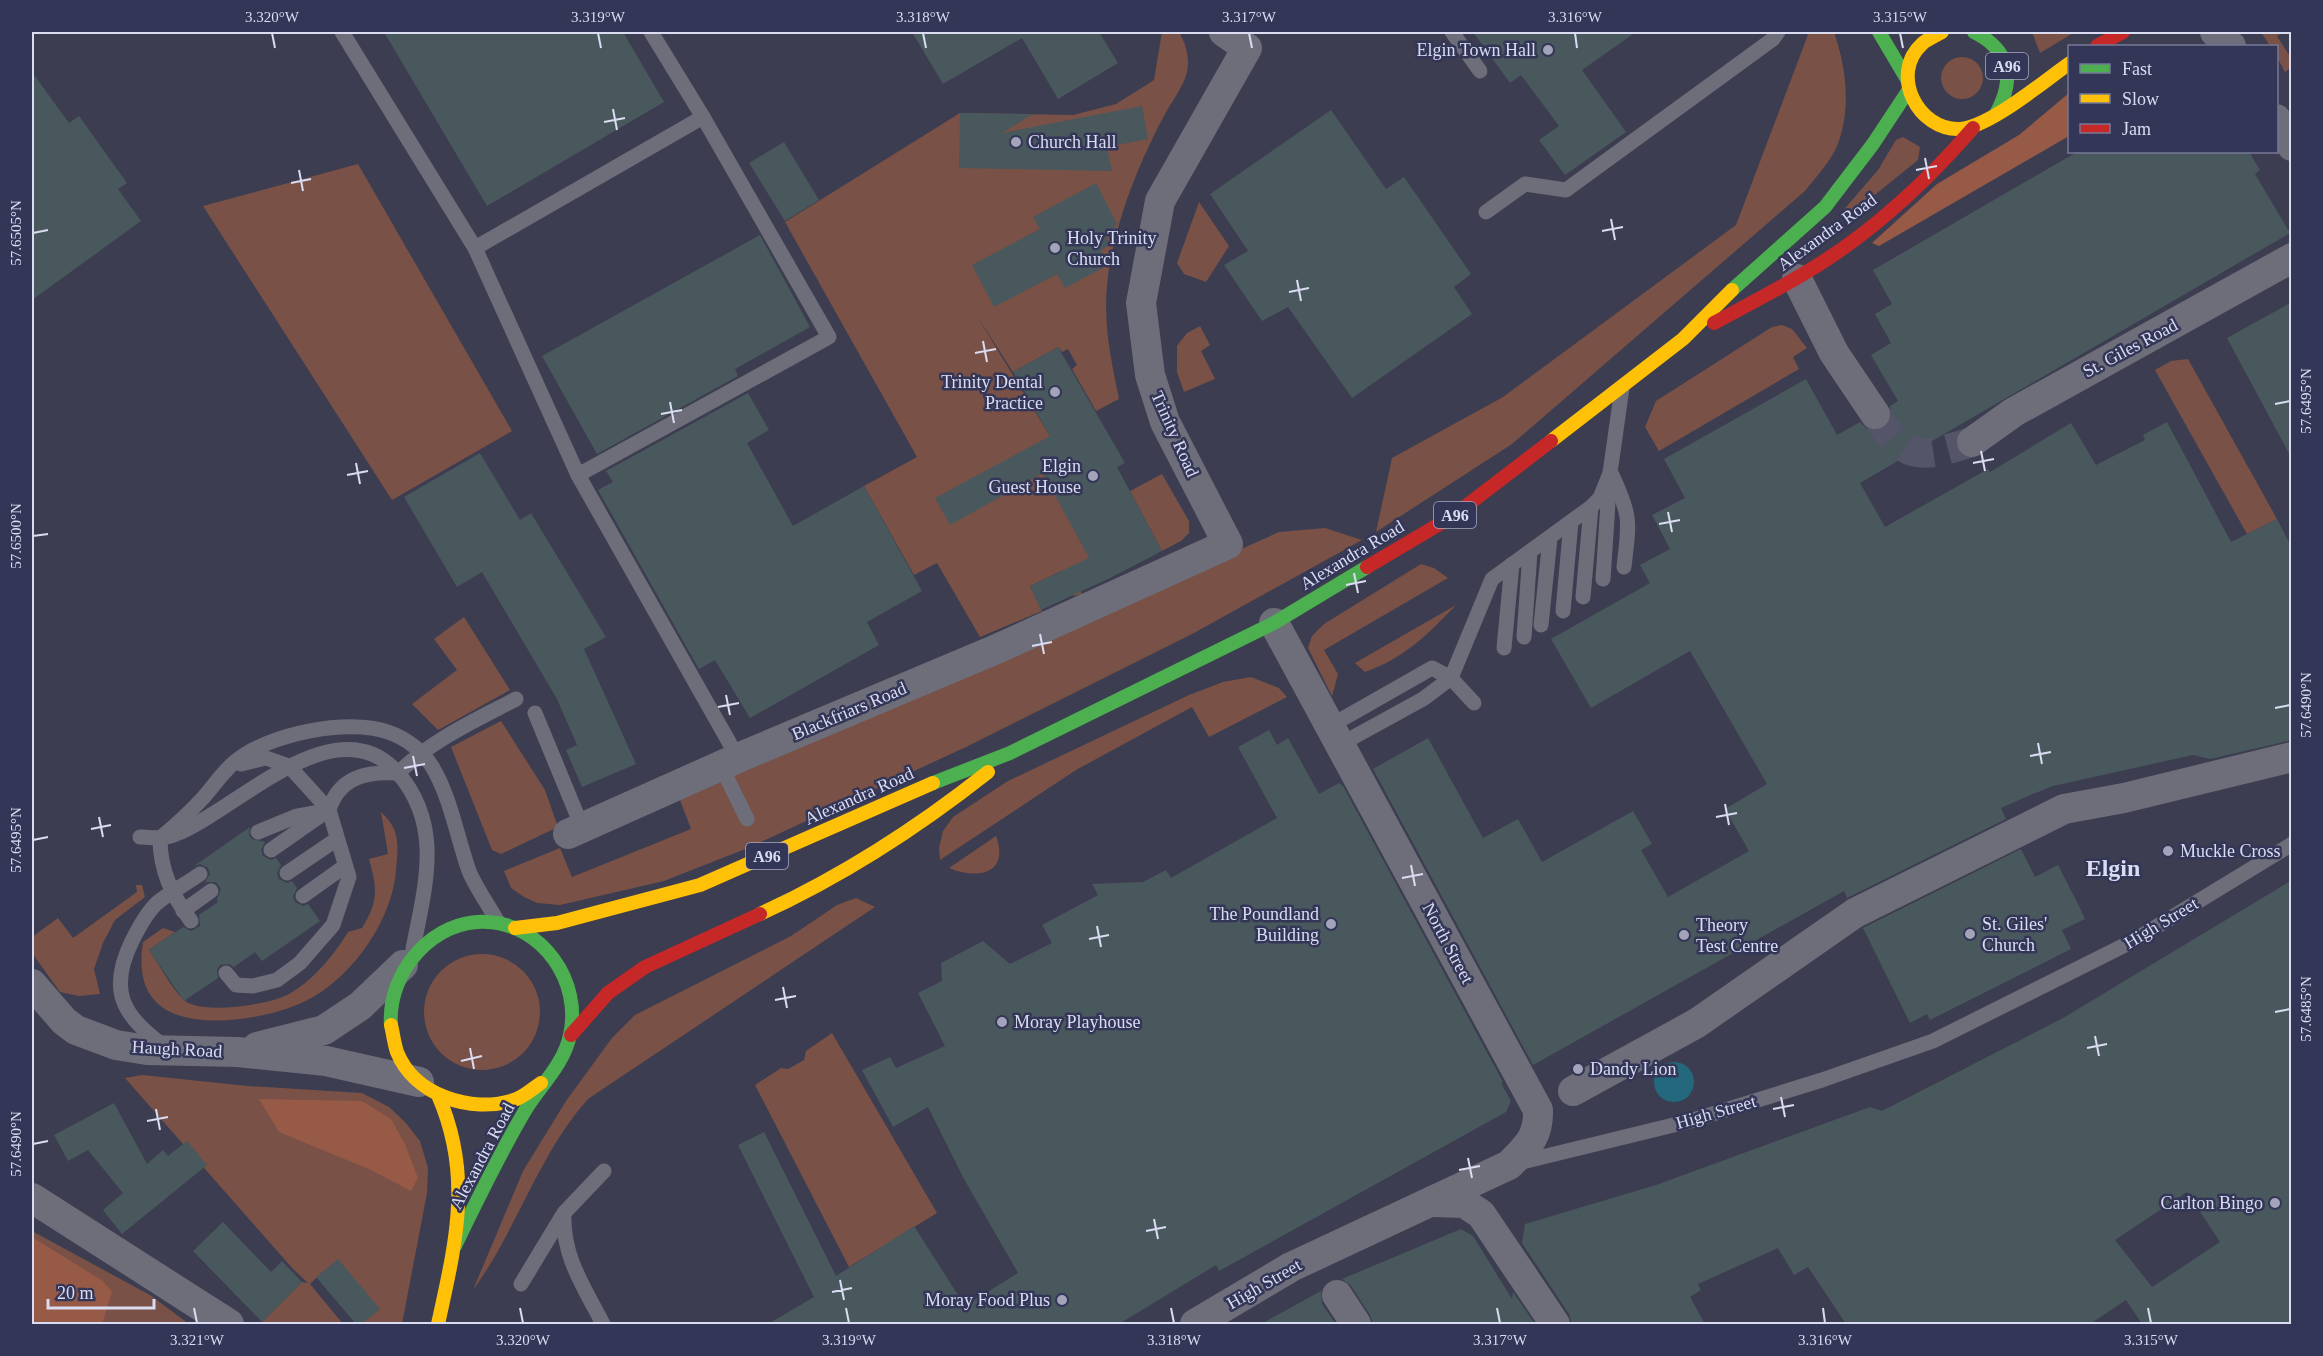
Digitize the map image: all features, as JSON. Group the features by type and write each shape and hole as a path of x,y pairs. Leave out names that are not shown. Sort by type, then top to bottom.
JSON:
{"main road":[{"path":"1879,32 1908,86 1914,106 1925,119 1940,128 1957,131 1973,128"},
{"name":"A96","path":"1908,86 1911,58 1920,45 1942,32"},
{"name":"A96","path":"1974,32 1995,44 2004,56 2008,70 2005,100 1997,112"},
{"path":"2099,45 2123,32"},
{"name":"A96","path":"1973,128 1986,122 1997,112 2068,64"},
{"name":"Alexandra Road","path":"515,928 556,923 604,912 700,885 949,776 1010,753 1274,622 1453,516 1683,339 1746,276 1825,207 1873,144 1908,86"},
{"name":"Alexandra Road","path":"1683,339 1797,279 1864,231 1942,165 1973,128"},
{"name":"Alexandra Road","path":"455,1246 496,1161 542,1083 560,1061 571,1035 608,993 645,967 800,896 853,868 935,814 1010,753"},
{"name":"Alexandra Road","path":"438,1324 455,1246 457,1178 453,1133 428,1088 403,1062 392,1039 389,1014 393,988 408,960 424,942 447,928 472,922 499,923 515,928 538,941 556,960 568,983 573,1009 571,1035"},
{"name":"Alexandra Road","path":"428,1088 463,1104 491,1105 518,1098 542,1083"}],"street":[{"path":"2216,32 2230,45"},
{"name":"Trinity Road","path":"1130,590 1228,544 1165,422 1150,375 1141,303 1160,201 1243,37"},
{"path":"2278,121 2292,146"},
{"name":"St. Giles Road","path":"1972,442 2024,407 2292,258"},
{"path":"1797,279 1834,353 1875,414"},
{"name":"Blackfriars Road","path":"575,831 729,762 1130,590"},
{"name":"North Street","path":"1274,622 1538,1110 1537,1133 1532,1142 1509,1165"},
{"path":"1573,1091 1697,1023 1855,913 2064,809 2124,798 2292,757"},
{"name":"Haugh Road","path":"237,1052 324,1030 360,1006 408,960"},
{"name":"Haugh Road","path":"34,996 64,1021 89,1037 127,1047 173,1052 237,1052 326,1061 428,1088"},
{"name":"High Street","path":"1195,1324 1291,1267 1509,1165"},
{"path":"32,1198 229,1324"},
{"path":"1432,1202 1464,1203 1481,1214 1555,1324"},
{"path":"1337,1295 1356,1324"}],"lane":[{"path":"342,32 475,248 578,475 729,762 747,819"},
{"path":"578,475 829,337 703,117 651,32"},
{"path":"1452,32 1480,70"},
{"path":"1486,212 1525,184 1566,190 1773,39 1778,32"},
{"path":"475,248 703,117"},
{"path":"1603,579 1610,473 1622,388"},
{"path":"1423,699 1451,678 1459,664 1485,592 1492,579 1591,507 1600,498 1610,473"},
{"path":"1610,473 1627,508 1629,522 1624,567"},
{"path":"1583,597 1591,507"},
{"path":"1563,611 1571,522"},
{"path":"1541,625 1550,538"},
{"path":"1524,637 1530,552"},
{"path":"1504,648 1512,564"},
{"path":"1432,668 1451,678 1474,703 1444,694 1423,699 1336,735 1432,668"},
{"path":"271,850 329,810 338,789 355,777 377,771 398,773 420,752 516,699"},
{"path":"535,713 575,831"},
{"path":"211,891 187,916 172,893 160,861 160,838 204,797 228,768 237,759 286,736 331,728 373,728 390,732 420,752 433,768 448,801 471,874 499,923"},
{"path":"140,837 160,838 176,834 215,814 265,778 289,766 332,751 363,751 389,763 398,773 414,794 427,828 428,860 408,960"},
{"path":"226,973 236,985 253,986 278,980 300,963 333,925 349,877 329,810 289,766 266,758 228,768"},
{"path":"258,832 297,816 329,810"},
{"path":"287,873 337,839"},
{"name":"High Street","path":"1509,1165 1690,1121 1822,1080 1933,1041 2133,941 2292,844"},
{"path":"303,896 345,866"},
{"path":"173,1052 139,1028 128,1012 119,984 120,971 136,932 156,904 200,874"},
{"path":"521,1284 564,1213 604,1171"},
{"path":"564,1213 563,1236 570,1259 603,1324"}],"shaded area":[{"path":"1162,32 1179,32 1187,51 1188,67 1183,84 1155,133 1131,188 1110,263 1106,315 1109,347 1119,399 1096,411 1072,369 1077,365 1068,349 1062,352 1058,347 1013,372 975,313 1050,436 1113,552 1072,574 1082,594 1074,596 1061,571 1030,586 1042,611 980,637 937,563 914,575 864,486 917,457 785,222 960,113 1073,115 1116,104 1154,80"},
{"path":"1809,32 1834,32 1842,59 1846,100 1843,127 1836,148 1824,168 1805,191 1512,444 1376,532 1392,458 1503,397 1736,225"},
{"path":"2032,32 2075,32 2040,53"},
{"path":"2261,32 2283,32 2277,36 2291,58 2291,68 2285,72 2278,59 2278,45 2269,45"},
{"path":"1962,57 1977,63 1983,78 1977,93 1962,99 1947,93 1941,78 1947,63"},
{"path":"2068,94 2068,137 1879,246 1872,243 1937,184 2019,135"},
{"path":"1903,137 1920,147 1918,160 1845,219 1841,213 1878,170 1896,140"},
{"path":"358,164 512,431 392,500 203,206"},
{"path":"1199,202 1229,246 1206,282 1184,274 1177,263"},
{"path":"1782,325 1792,329 1807,348 1793,357 1799,369 1659,451 1645,427 1656,401 1772,327"},
{"path":"1200,326 1210,345 1201,351 1215,379 1184,392 1177,372 1177,346 1187,333"},
{"path":"2188,359 2277,519 2247,534 2155,370 2171,361"},
{"path":"1162,474 1189,521 1189,533 1181,541 1162,551 1130,491"},
{"path":"1325,528 1362,540 1194,633 966,747 748,848 664,881 560,905 537,903 511,888 504,871 560,848 572,877 691,829 680,800 1279,532"},
{"path":"1421,564 1434,568 1448,578 1324,650 1338,674 1332,696 1308,648 1312,636 1324,624"},
{"path":"1456,605 1425,636 1392,660 1365,672 1355,663"},
{"path":"464,617 510,690 438,730 412,704 457,670 434,639"},
{"path":"1251,677 1279,688 1287,697 1209,737 1192,707 1076,770 940,860 939,848 943,831 953,817 1008,781 1189,695 1223,682"},
{"path":"501,721 545,790 558,827 501,854 492,850 451,747"},
{"path":"381,812 392,825 397,839 397,862 393,889 379,926 369,943 357,959 328,987 298,1005 256,1017 233,1020 189,1018 170,1012 151,996 142,974 143,942 163,928 175,932 149,950 174,989 192,1005 219,1008 250,1005 278,999 305,983 329,959 348,932 362,928 368,918 375,894 369,859 388,854"},
{"path":"996,836 999,849 998,859 995,866 988,871 970,873 949,868"},
{"path":"136,885 142,885 145,897 115,920 103,943 94,969 100,994 79,996 60,992 32,953 32,937 58,918 73,938 137,892"},
{"path":"856,898 875,907 588,1099 555,1144 489,1267 473,1290 523,1171 566,1101 612,1038 635,1015 791,936 837,905"},
{"path":"482,954 504,958 523,971 536,990 540,1012 536,1034 523,1053 504,1066 482,1070 460,1066 441,1053 428,1034 424,1012 428,990 441,971 460,958"},
{"path":"832,1033 937,1213 849,1267 755,1085 781,1068 788,1069 804,1060 806,1051"},
{"path":"142,1075 248,1086 362,1093 389,1107 405,1122 420,1141 428,1168 427,1193 402,1324 361,1324 378,1307 319,1275 310,1284 343,1324 264,1324 262,1322 302,1282 308,1283 293,1269 125,1078"},
{"path":"259,1099 362,1101 391,1119 405,1144 418,1178 411,1191 371,1170 279,1132"},
{"path":"32,1231 150,1295 189,1324 32,1324"},
{"path":"32,1237 103,1281 112,1292 102,1324 32,1324"}],"water":[{"path":"1674,1062 1682,1063 1688,1068 1693,1074 1693,1090 1688,1096 1682,1101 1674,1102 1666,1101 1660,1096 1655,1090 1654,1082 1655,1074 1660,1068 1666,1063"}],"building":[{"path":"384,32 623,32 664,102 487,206"},
{"path":"912,32 1099,32 1118,63 1058,99 1022,38 943,84"},
{"path":"1473,32 1636,32 1582,70 1626,132 1565,175 1539,140 1559,126 1521,75 1510,83"},
{"path":"32,72 69,123 79,116 127,183 118,189 141,221 32,300"},
{"name":"Church Hall","path":"1142,106 1148,139 1107,147 1112,171 959,168 960,113 1033,114 1002,133"},
{"path":"1331,110 1386,189 1404,177 1471,274 1454,287 1472,314 1352,398 1288,307 1262,321 1224,265 1248,251 1210,194"},
{"path":"784,142 819,200 785,221 749,163"},
{"path":"2075,153 2250,153 2260,170 2255,174 2290,233 1860,483 1885,527 1988,469 1990,472 2071,423 2096,465 2145,440 2143,435 2167,422 2231,542 2277,519 2292,548 2292,740 2210,759 2193,755 2053,786 2033,794 2001,808 2006,819 1847,898 1844,891 1533,1065 1373,769 1428,738 1483,838 1518,819 1542,862 1633,811 1652,844 1641,850 1668,897 1749,851 1725,809 1767,784 1690,651 1591,708 1551,639 1650,583 1640,565 1670,549 1652,515 1685,498 1664,459 1806,379 1837,435 1860,422 1868,430 1877,431 1885,428 1891,421 1890,406 1898,401 1871,355 1891,343 1875,314 1892,304 1873,270"},
{"name":"Holy Trinity Church","path":"1096,183 1117,224 1106,237 1110,245 1101,250 1108,265 1065,288 1057,274 994,307 972,265 1040,229 1033,217"},
{"path":"760,235 810,327 735,369 738,376 597,454 542,356"},
{"path":"2292,302 2292,459 2227,338"},
{"path":"1058,347 1125,463 1117,467 1162,551 1041,610 1030,586 1089,558 1043,473 950,525 935,498 1050,436 1013,372"},
{"path":"748,393 769,430 747,443 793,526 864,486 922,591 867,622 879,645 750,718 715,660 699,669 598,490 613,482 606,471"},
{"path":"480,453 520,520 531,513 606,637 584,649 636,764 582,787 566,750 577,745 557,699 482,572 457,587 404,497"},
{"path":"1269,730 1277,745 1288,738 1319,794 1339,783 1343,786 1503,1082 1501,1083 1511,1101 1506,1112 1219,1271 1216,1265 1119,1324 768,1324 814,1297 738,1145 764,1132 836,1276 914,1226 965,1306 1018,1273 964,1179 928,1107 893,1127 862,1070 890,1057 896,1068 945,1046 918,993 942,981 941,963 983,941 1010,964 1052,943 1042,925 1098,895 1092,884 1143,882 1166,870 1171,878 1277,818 1238,747"},
{"path":"250,827 249,835 252,839 265,842 261,850 263,856 271,860 276,858 281,865 277,873 279,879 287,883 292,881 297,888 293,896 295,902 303,906 308,904 320,921 262,961 255,952 234,967 229,964 220,965 217,970 218,978 184,1001 149,950 183,927 191,931 200,926 199,915 218,902 221,889 216,882 205,882 210,874 208,868 200,864 194,866"},
{"name":"St. Giles' Church","path":"2021,849 2035,877 2058,865 2079,906 2085,919 2062,930 2071,949 1930,1020 1927,1014 1910,1023 1863,928"},
{"path":"2292,880 2292,1324 2142,1324 2126,1300 2090,1324 1846,1324 1808,1267 1794,1275 1778,1248 1698,1284 1701,1290 1690,1297 1705,1324 1572,1324 1569,1314 1522,1243 1525,1224 1656,1185 1870,1107 1882,1111 2063,1018","holes":["2187,1192 2220,1242 2152,1287 2115,1240"]},
{"path":"114,1103 147,1164 163,1150 168,1156 187,1141 207,1165 122,1234 103,1210 123,1193 88,1150 68,1161 54,1135"},
{"path":"223,1222 271,1272 282,1261 302,1282 262,1322 193,1251"},
{"path":"1461,1229 1473,1236 1512,1299 1513,1292 1535,1324 1373,1324 1370,1315 1351,1286 1342,1279"},
{"path":"338,1259 380,1309 362,1324 356,1324 316,1277"},
{"path":"1321,1291 1322,1304 1336,1324 1261,1324"}],"tunnel":[{"path":"1875,414 1896,441 1916,452 1939,451 1972,442"}],"traffic: fast":[{"path":"1879,32 1908,81"},
{"path":"1974,32 1995,47 2006,66 2006,88 1997,112"},
{"path":"1732,290 1825,207 1873,144 1908,91"},
{"path":"933,783 1010,753 1274,623 1367,567"},
{"path":"391,1025 392,1005 397,986 406,968 418,952 449,929 468,923 488,922 526,933 554,960 564,977 570,995 572,1015 570,1035 563,1055 516,1126 455,1246"}],"traffic: slow":[{"path":"1942,32 1924,42 1912,56 1908,70 1908,85 1921,111 1932,121 1945,127 1960,129 1986,120 2017,102 2068,64"},
{"path":"1551,441 1683,339 1732,290"},
{"path":"760,914 821,884 878,850 934,813 988,772"},
{"path":"515,928 557,923 700,885 933,783"},
{"path":"391,1025 397,1052 405,1067 416,1080 446,1097 463,1102 497,1104 518,1099 541,1083"},
{"path":"438,1095 449,1124 458,1181 455,1237 438,1324"}],"traffic: jam":[{"path":"2099,45 2123,32"},
{"path":"1714,323 1767,295 1840,251 1901,202 1973,128"},
{"path":"1367,567 1453,516 1551,441"},
{"path":"571,1035 608,993 645,967 760,914"}],"place":[{"name":"Elgin Town Hall","path":"1548,50"},
{"name":"Church Hall","path":"1016,142"},
{"name":"Holy Trinity Church","path":"1055,248"},
{"name":"Trinity Dental Practice","path":"1055,392"},
{"name":"Elgin Guest House","path":"1093,476"},
{"name":"Muckle Cross","path":"2168,851"},
{"name":"The Poundland Building","path":"1331,924"},
{"name":"St. Giles' Church","path":"1970,934"},
{"name":"Theory Test Centre","path":"1684,935"},
{"name":"Moray Playhouse","path":"1002,1022"},
{"name":"Dandy Lion","path":"1578,1069"},
{"name":"Carlton Bingo","path":"2275,1203"},
{"name":"Moray Food Plus","path":"1062,1300"}],"district":[{"name":"Elgin","path":"2113,868"}]}
